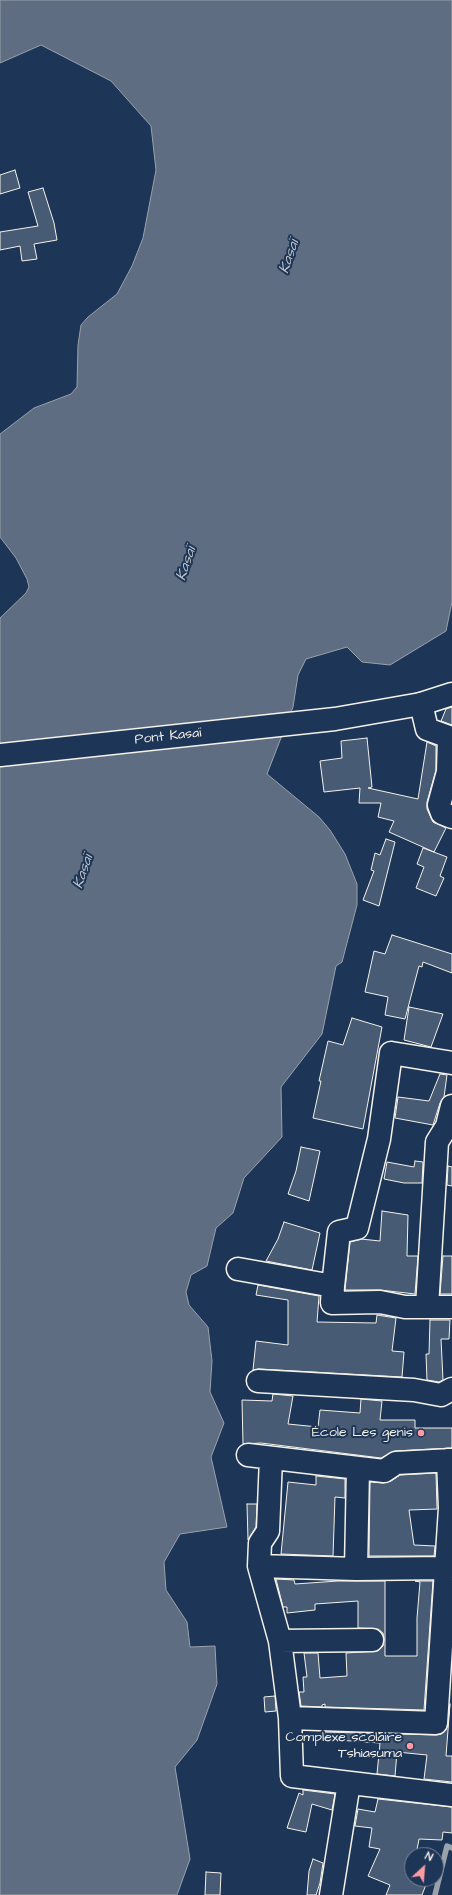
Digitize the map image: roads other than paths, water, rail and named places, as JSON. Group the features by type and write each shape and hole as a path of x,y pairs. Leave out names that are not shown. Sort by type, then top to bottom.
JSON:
{"main road":[{"name":"Pont Kasaï","path":"0,755 335,719 421,704 452,694"},
{"path":"421,704 428,728 449,737 448,772 439,805 442,813 452,817"},
{"path":"452,1062 391,1054 379,1140 357,1228 338,1232 332,1303 380,1302 405,1307 452,1308"},
{"path":"427,1307 437,1142 450,1120"},
{"path":"238,1269 333,1286"},
{"path":"258,1381 414,1390 440,1395 452,1389"},
{"path":"248,1455 384,1471 396,1463 450,1460 450,1508 446,1568 447,1613 445,1680 436,1723 290,1718"},
{"path":"271,1458 268,1531 260,1543 259,1566 280,1642 290,1718 292,1776 452,1795"},
{"path":"356,1569 358,1468"},
{"path":"259,1566 356,1569 446,1568"},
{"path":"280,1642 372,1640"},
{"path":"331,1895 349,1783"}],"water":[{"name":"Kasaï","path":"0,0 452,0 452,602 446,631 390,665 362,662 347,647 306,659 298,675 293,707 267,774 319,817 330,830 345,854 357,884 357,905 342,962 336,966 322,1034 281,1087 282,1137 244,1178 233,1213 216,1228 207,1266 191,1275 186,1292 189,1305 208,1327 212,1361 210,1392 224,1423 211,1457 227,1527 180,1534 164,1562 166,1590 187,1622 190,1647 215,1646 217,1684 197,1740 175,1767 190,1859 177,1895 0,1895 0,618 26,593 29,587 27,579 16,558 0,537 0,434 34,408 71,394 77,387 78,345 81,325 88,317 117,294 132,266 143,238 156,170 151,126 111,81 41,45 0,63"}],"waterway":[{"path":"435,1895 447,1846 452,1848"}],"place":[{"name":"École Les genis","path":"421,1433"},
{"name":"Complexe scolaire Tshiasuma","path":"410,1746"}]}
